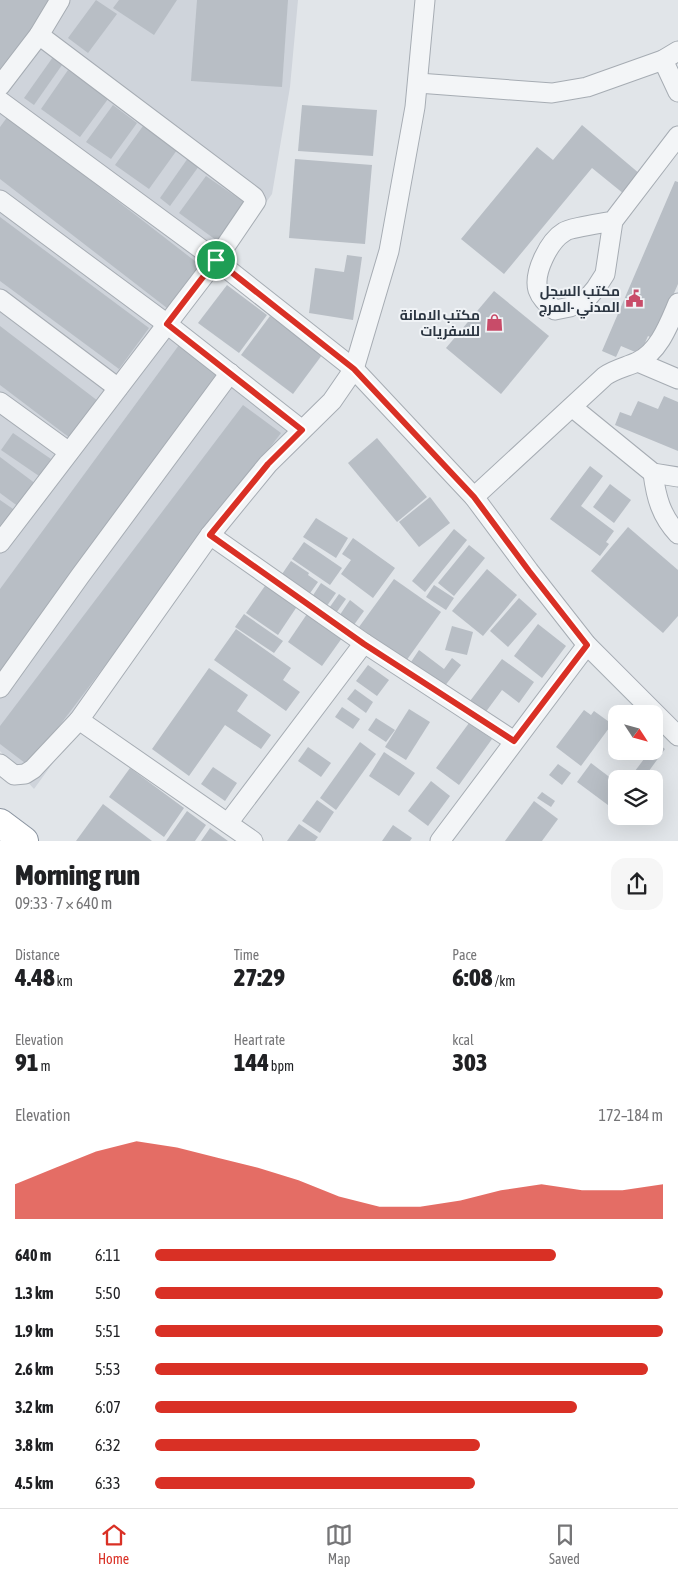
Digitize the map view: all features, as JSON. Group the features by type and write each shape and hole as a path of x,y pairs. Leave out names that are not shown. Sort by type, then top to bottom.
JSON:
{"highway":[{"path":"0,823 24,840"}],"street":[{"path":"0,86 39,35 60,0"},
{"path":"0,764 14,775 25,774 33,769 79,720 210,535 268,464 332,401 354,369 390,251 418,83 425,0"},
{"path":"0,543 216,260 256,203 254,198 39,35"},
{"path":"418,83 552,93 587,87 671,56 678,92"},
{"path":"0,101 216,260 354,369 474,497 587,645 678,736"},
{"path":"613,221 564,232 547,250 539,267 537,288 543,300 555,310 570,307 586,300 596,288 605,274 613,221 678,136"},
{"path":"0,200 167,324 302,430"},
{"path":"0,299 118,388"},
{"path":"474,497 612,372 648,356 655,348 678,303"},
{"path":"638,362 678,379"},
{"path":"0,688 230,373"},
{"path":"0,402 69,452"},
{"path":"572,407 653,473 678,477"},
{"path":"653,473 657,499 670,526 678,534"},
{"path":"210,535 364,644 514,741"},
{"path":"228,823 364,644"},
{"path":"440,840 587,645"},
{"path":"79,720 253,840"}],"shaded area":[{"path":"0,0 298,0 290,87 272,194 174,332 293,431 34,789 0,751"}],"building":[{"path":"0,0 53,0 0,71"},
{"path":"96,0 117,14 88,53 68,38"},
{"path":"119,0 177,0 154,35 113,8"},
{"path":"197,0 288,0 282,87 191,81"},
{"path":"53,57 62,65 34,105 24,98"},
{"path":"68,70 108,99 80,137 41,109"},
{"path":"113,105 137,123 111,159 86,142"},
{"path":"302,105 377,110 373,156 298,151"},
{"path":"8,116 200,265 167,308 0,179 0,127"},
{"path":"582,125 640,174 624,194 592,168 504,274 461,239 537,147 553,160"},
{"path":"143,126 177,150 149,189 115,165"},
{"path":"188,158 199,166 170,206 160,198"},
{"path":"295,159 372,165 365,244 289,238"},
{"path":"206,176 248,205 220,243 179,213"},
{"path":"675,181 678,182 678,284 654,339 648,336 640,354 621,346 616,357 602,351"},
{"path":"0,217 149,328 119,369 0,281"},
{"path":"347,255 362,257 353,320 309,313 315,268 344,272"},
{"path":"227,285 267,315 239,353 198,323"},
{"path":"494,291 549,336 501,394 446,348"},
{"path":"270,316 322,355 293,394 241,355"},
{"path":"0,326 98,401 70,438 0,385"},
{"path":"179,345 219,374 0,672 0,589"},
{"path":"664,396 678,402 678,451 615,425 620,412 631,416 638,401 658,409"},
{"path":"243,405 281,433 29,766 0,744 0,726"},
{"path":"13,433 51,459 39,476 1,450"},
{"path":"377,438 427,497 397,522 348,463"},
{"path":"0,457 36,484 19,507 0,493"},
{"path":"590,466 603,476 581,506 614,531 606,542 609,544 600,556 550,519"},
{"path":"610,484 631,500 614,523 593,507"},
{"path":"430,497 450,523 419,547 399,522"},
{"path":"0,500 16,511 0,533"},
{"path":"316,518 348,538 336,558 303,537"},
{"path":"628,527 678,570 678,616 663,633 591,571"},
{"path":"454,529 467,540 425,592 412,581"},
{"path":"353,538 395,568 373,598 341,574 351,560 342,554"},
{"path":"304,542 342,568 330,585 292,559"},
{"path":"469,545 485,558 454,596 438,583"},
{"path":"291,561 309,573 308,575 318,582 308,596 280,577"},
{"path":"487,569 517,595 483,636 452,611"},
{"path":"394,579 441,612 406,661 359,627"},
{"path":"267,583 298,605 278,635 246,613"},
{"path":"321,583 336,593 324,610 310,600"},
{"path":"434,585 454,598 446,610 426,597"},
{"path":"339,594 346,599 334,616 327,611"},
{"path":"519,598 537,614 508,647 490,631"},
{"path":"350,600 364,611 351,629 337,619"},
{"path":"244,614 283,641 274,653 235,627"},
{"path":"307,614 342,638 322,666 288,642"},
{"path":"538,624 566,646 542,678 514,656"},
{"path":"452,626 473,632 467,655 445,650"},
{"path":"236,629 291,668 283,680 300,692 286,711 214,660"},
{"path":"419,650 444,669 452,658 461,665 444,687 411,662"},
{"path":"502,659 534,682 519,703 502,690 485,713 470,701"},
{"path":"368,665 389,680 377,696 356,681"},
{"path":"209,668 248,695 237,711 271,735 261,749 225,725 189,776 152,749"},
{"path":"355,689 373,702 366,713 347,699"},
{"path":"342,707 360,719 353,729 335,717"},
{"path":"409,709 430,722 406,760 385,747"},
{"path":"584,710 591,715 594,711 608,721 608,729 581,766 556,747"},
{"path":"376,718 395,730 386,742 368,730"},
{"path":"469,723 492,739 459,785 436,768"},
{"path":"360,742 376,754 336,810 320,798"},
{"path":"308,747 331,763 321,777 298,761"},
{"path":"384,752 415,773 399,796 369,776"},
{"path":"643,760 657,760 650,770 636,770"},
{"path":"591,763 608,776 608,805 577,782"},
{"path":"558,764 571,773 562,785 549,775"},
{"path":"213,767 237,783 225,801 201,784"},
{"path":"130,768 184,808 164,837 109,797"},
{"path":"431,781 450,796 428,826 408,811"},
{"path":"542,792 555,801 551,807 537,798"},
{"path":"317,800 334,812 320,833 302,821"},
{"path":"534,801 558,819 542,841 505,841"},
{"path":"103,804 152,841 76,841"},
{"path":"187,811 206,825 195,841 166,841"},
{"path":"299,824 318,837 315,841 287,841"},
{"path":"393,825 412,838 410,841 382,841"},
{"path":"210,828 228,841 201,841"}],"place":[{"name":"مكتب السجل المدني -المرج","path":"634,299"},
{"name":"مكتب الامانة للسفريات","path":"494,323"}],"route":[{"path":"216,260 354,369 474,497 587,645 514,741 364,644 210,535 268,464 302,430 167,324 216,260"}]}
